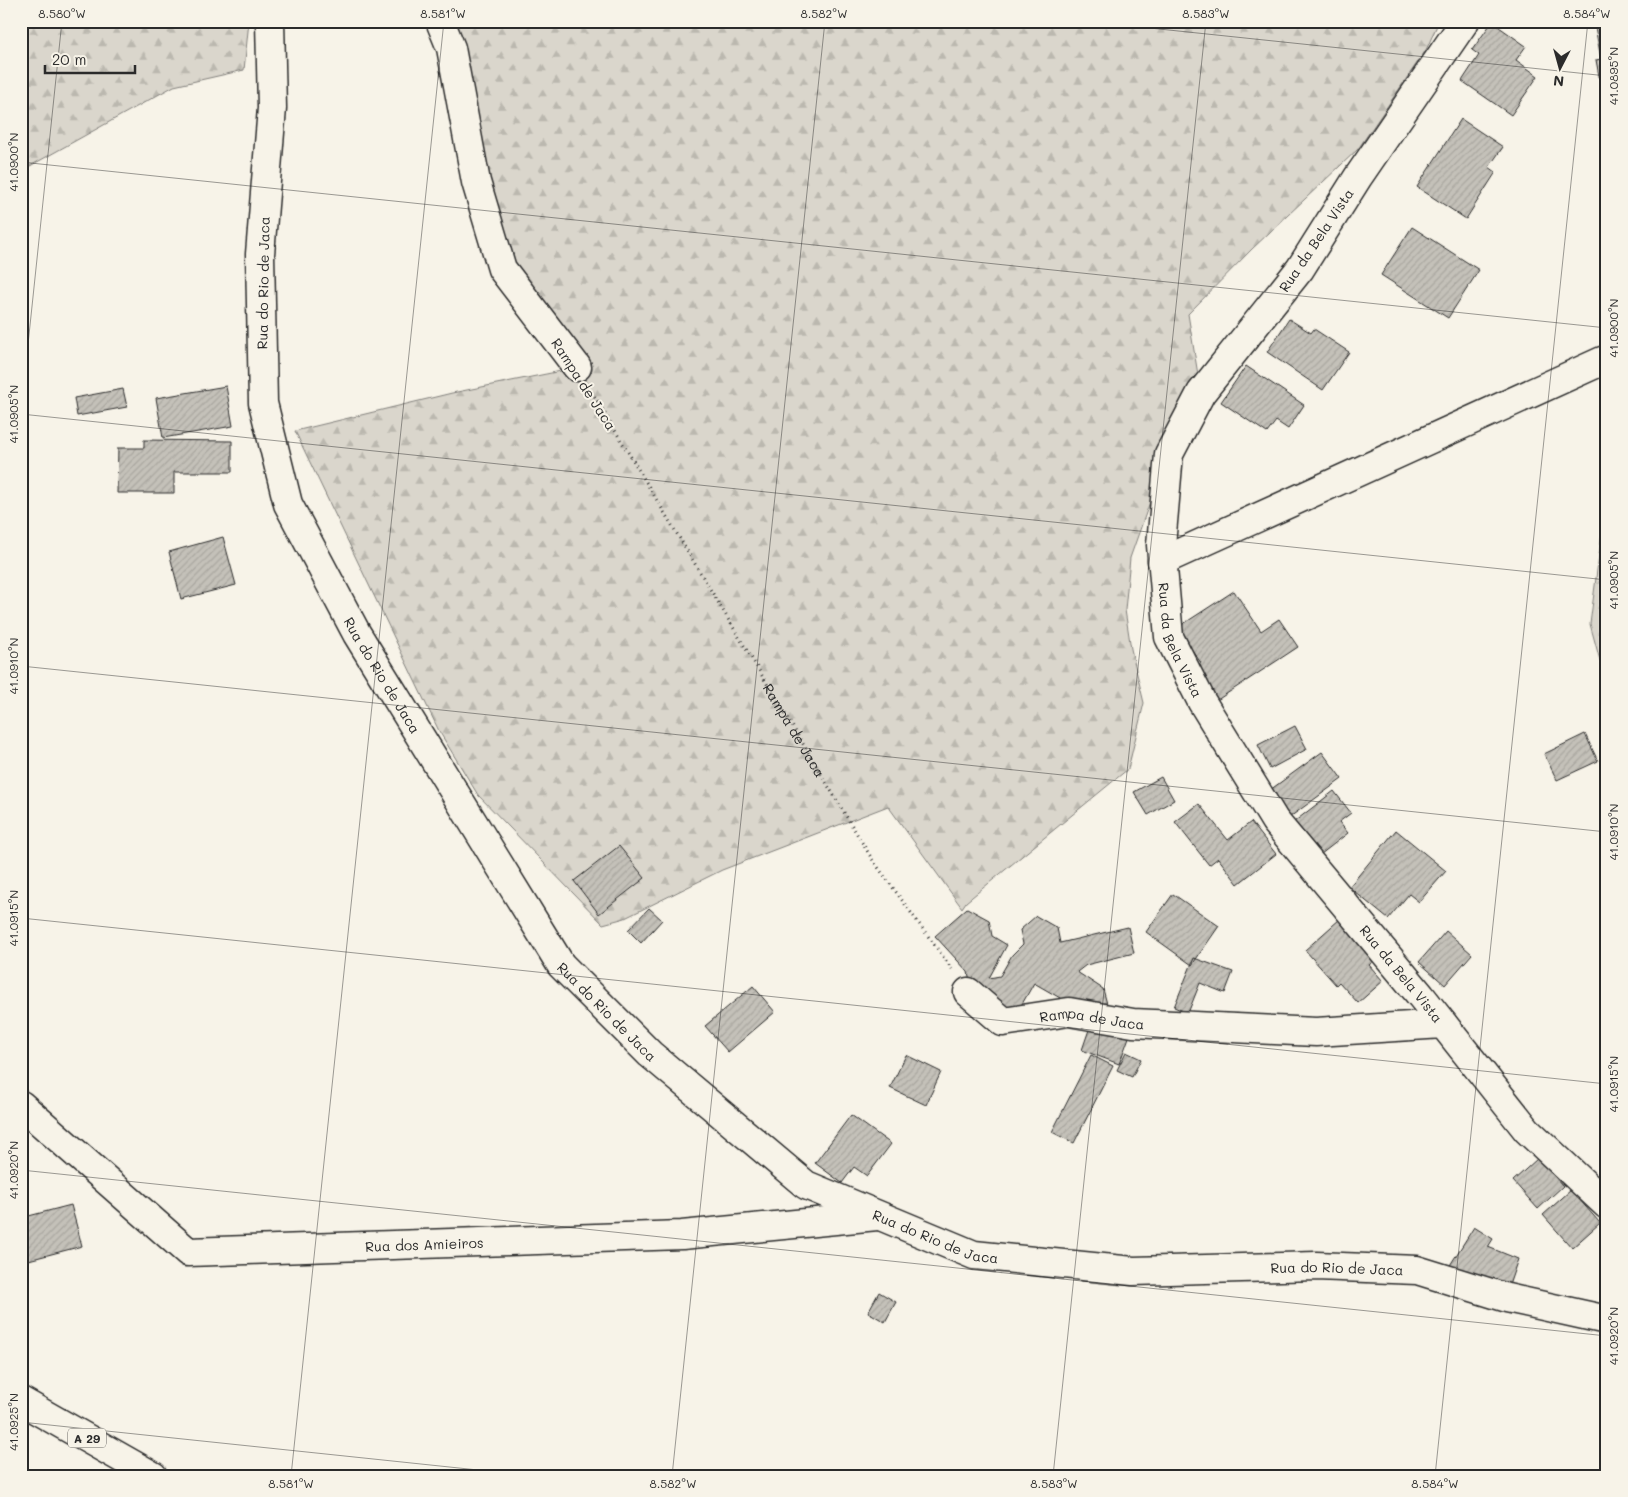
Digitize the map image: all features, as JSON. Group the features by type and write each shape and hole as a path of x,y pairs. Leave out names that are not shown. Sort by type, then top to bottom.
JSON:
{"main road":[{"name":"Rua do Rio de Jaca","path":"270,21 272,108 260,254 263,403 288,504 357,634 561,965 650,1054 806,1185 974,1255 1133,1272 1316,1266 1417,1270 1507,1298 1607,1320"},
{"name":"Rampa de Jaca","path":"440,21 451,48 476,182 502,269 577,367"},
{"name":"Rua da Bela Vista","path":"1465,21 1358,177 1300,269 1202,393 1169,454 1161,545 1169,637 1202,702 1275,821 1443,1024 1527,1130 1607,1205"},
{"path":"1162,561 1602,361"},
{"name":"Rampa de Jaca","path":"968,992 1003,1022 1069,1012 1133,1022 1316,1032 1443,1024"},
{"name":"Rua dos Amieiros","path":"21,1105 188,1252 682,1235 881,1216"},
{"name":"A 29","path":"21,1401 153,1476"}],"path":[{"name":"Rampa de Jaca","path":"577,367 872,859 968,992"}],"green space":[{"path":"21,21 249,21 244,70 174,86 21,171"},
{"path":"435,21 1439,21 1426,50 1358,149 1252,249 1188,314 1200,387 1163,465 1130,558 1125,610 1131,649 1144,703 1128,769 966,902 962,908 888,806 722,870 625,918 603,924 478,795 439,731 295,431 452,393 571,369 503,269"},
{"path":"1607,520 1607,686 1590,624 1603,524"}],"building":[{"path":"1594,21 1607,21 1607,118 1596,60 1601,59"},
{"path":"1492,22 1526,46 1516,60 1538,76 1511,115 1462,81 1479,55 1472,50"},
{"path":"1461,119 1503,147 1489,167 1496,172 1466,219 1417,187"},
{"path":"1412,227 1479,270 1448,318 1381,275"},
{"path":"1289,319 1311,333 1314,329 1349,352 1323,390 1267,352"},
{"path":"1246,366 1304,405 1288,429 1276,421 1267,433 1221,402"},
{"path":"226,386 233,426 163,438 156,398"},
{"path":"123,389 127,407 77,416 74,398"},
{"path":"144,440 232,441 232,472 174,472 174,493 117,493 118,448 144,448"},
{"path":"223,537 236,585 181,599 169,552"},
{"path":"1234,591 1261,631 1279,619 1298,647 1211,704 1189,670 1201,663 1177,628"},
{"path":"1295,726 1307,749 1270,769 1258,745"},
{"path":"1585,734 1598,761 1557,780 1544,754"},
{"path":"1322,752 1342,779 1290,817 1270,790"},
{"path":"1161,777 1174,800 1148,815 1134,792"},
{"path":"1334,791 1351,813 1339,822 1348,833 1316,858 1290,825"},
{"path":"1199,804 1228,840 1251,822 1276,854 1238,884 1218,858 1209,865 1175,822"},
{"path":"1396,830 1446,871 1419,902 1409,894 1388,919 1349,887"},
{"path":"619,846 645,878 599,914 574,881"},
{"path":"1173,894 1219,926 1192,965 1146,932"},
{"path":"649,908 662,920 641,943 628,930"},
{"path":"967,908 989,920 992,936 1007,945 989,978 1000,976 1012,955 1023,944 1020,930 1036,916 1057,928 1060,943 1128,927 1134,953 1086,965 1077,972 1103,989 1107,1004 1081,1010 1034,983 1018,1011 1012,1012 972,990 968,972 935,936"},
{"path":"1340,919 1376,959 1369,965 1383,981 1358,1003 1339,982 1336,985 1305,950"},
{"path":"1446,931 1472,954 1445,985 1419,962"},
{"path":"1194,958 1233,972 1225,993 1200,983 1188,1013 1174,1007"},
{"path":"753,986 775,1012 728,1052 705,1026"},
{"path":"1093,1018 1131,1032 1119,1064 1082,1050"},
{"path":"1126,1052 1141,1059 1132,1077 1117,1070"},
{"path":"906,1055 941,1072 926,1105 890,1088"},
{"path":"1091,1055 1113,1066 1074,1143 1052,1132"},
{"path":"851,1115 891,1144 867,1176 854,1167 842,1183 815,1163"},
{"path":"1538,1158 1563,1186 1538,1209 1513,1181"},
{"path":"1571,1190 1600,1223 1572,1248 1543,1215"},
{"path":"71,1205 82,1246 21,1262 21,1218"},
{"path":"1474,1227 1493,1239 1488,1247 1518,1259 1508,1288 1447,1270"},
{"path":"879,1292 896,1302 885,1322 868,1312"}]}
